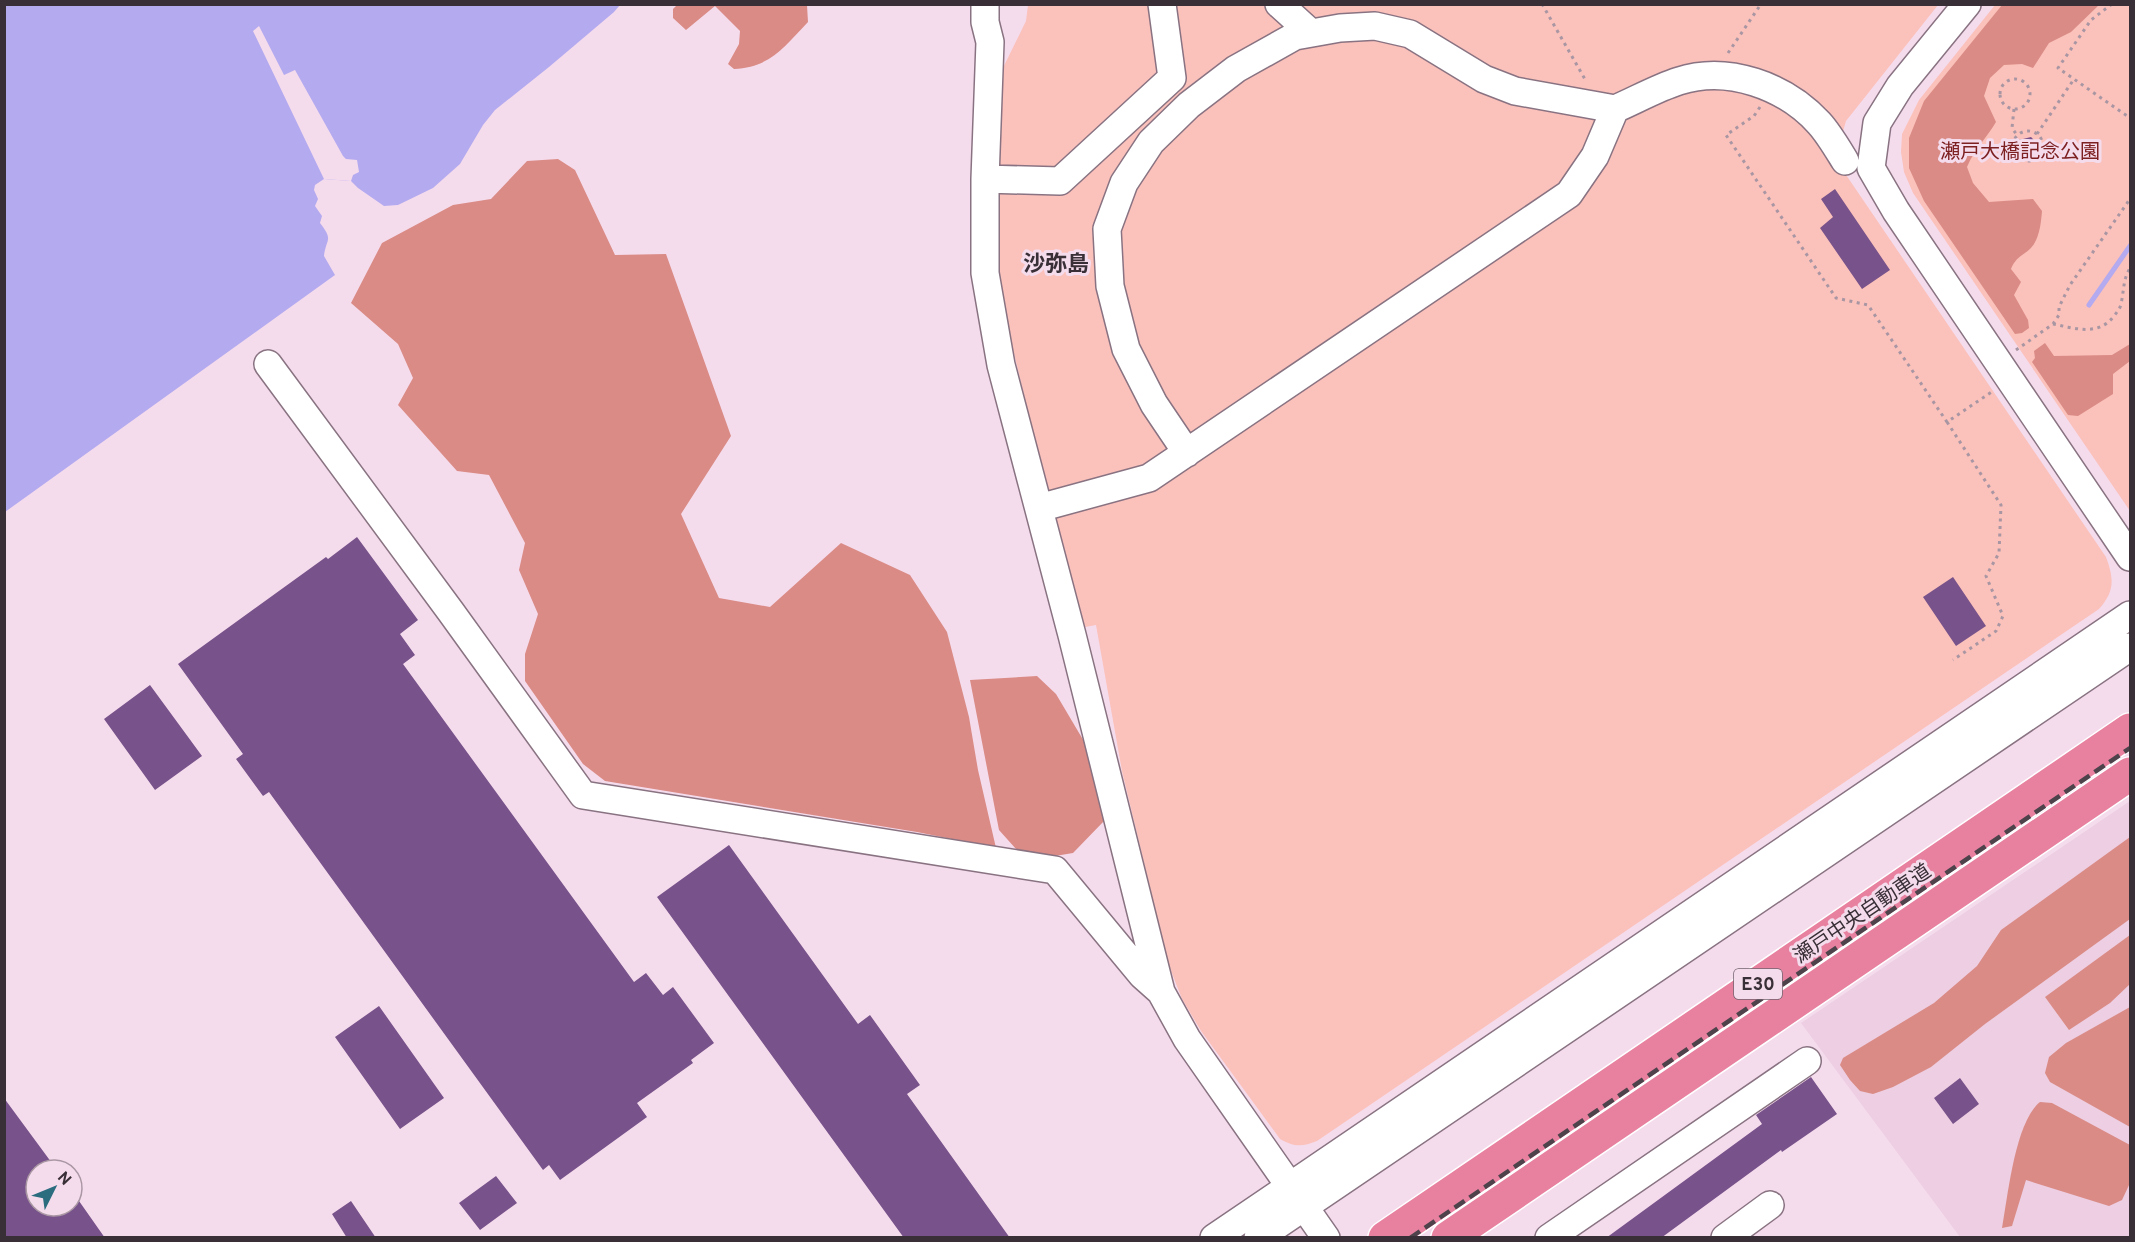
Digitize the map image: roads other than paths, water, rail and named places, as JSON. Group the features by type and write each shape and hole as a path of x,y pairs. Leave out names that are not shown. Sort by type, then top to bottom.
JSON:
{"highway":[{"name":"瀬戸中央自動車道","path":"1384,1238 2130,730"},
{"name":"瀬戸中央自動車道","path":"1448,1238 2130,774"}],"street":[{"path":"985,4 985,22 990,42 985,179 985,273 1000,365 1039,508 1161,992 1187,1040 1326,1238"},
{"path":"985,179 1060,181 1172,78 1162,4"},
{"path":"1279,4 1311,33"},
{"path":"1967,4 1900,86 1877,123 1871,168 1896,211 2130,557"},
{"path":"1187,453 1154,404 1126,348 1110,286 1107,229 1124,183 1151,142 1189,105 1236,69 1295,36 1340,28 1375,26 1410,34 1484,79 1515,91 1605,108 1680,81 1734,77 1773,89 1790,98 1820,123 1845,161"},
{"path":"1039,508 1149,478 1569,194 1595,156 1605,108"},
{"path":"268,364 583,795 1055,870 1142,975 1161,992"},
{"path":"1258,1238 1297,1197 2130,615"},
{"path":"1214,1238 1297,1197 2130,647"},
{"path":"1549,1238 1807,1062"},
{"path":"1725,1238 1770,1205"}],"waterway":[{"path":"2089,305 2130,246"}],"railway":[{"path":"1410,1238 2130,748"}],"district":[{"name":"沙弥島","path":"1056,263"}],"park label":[{"name":"瀬戸大橋記念公園","path":"2020,151"}]}
